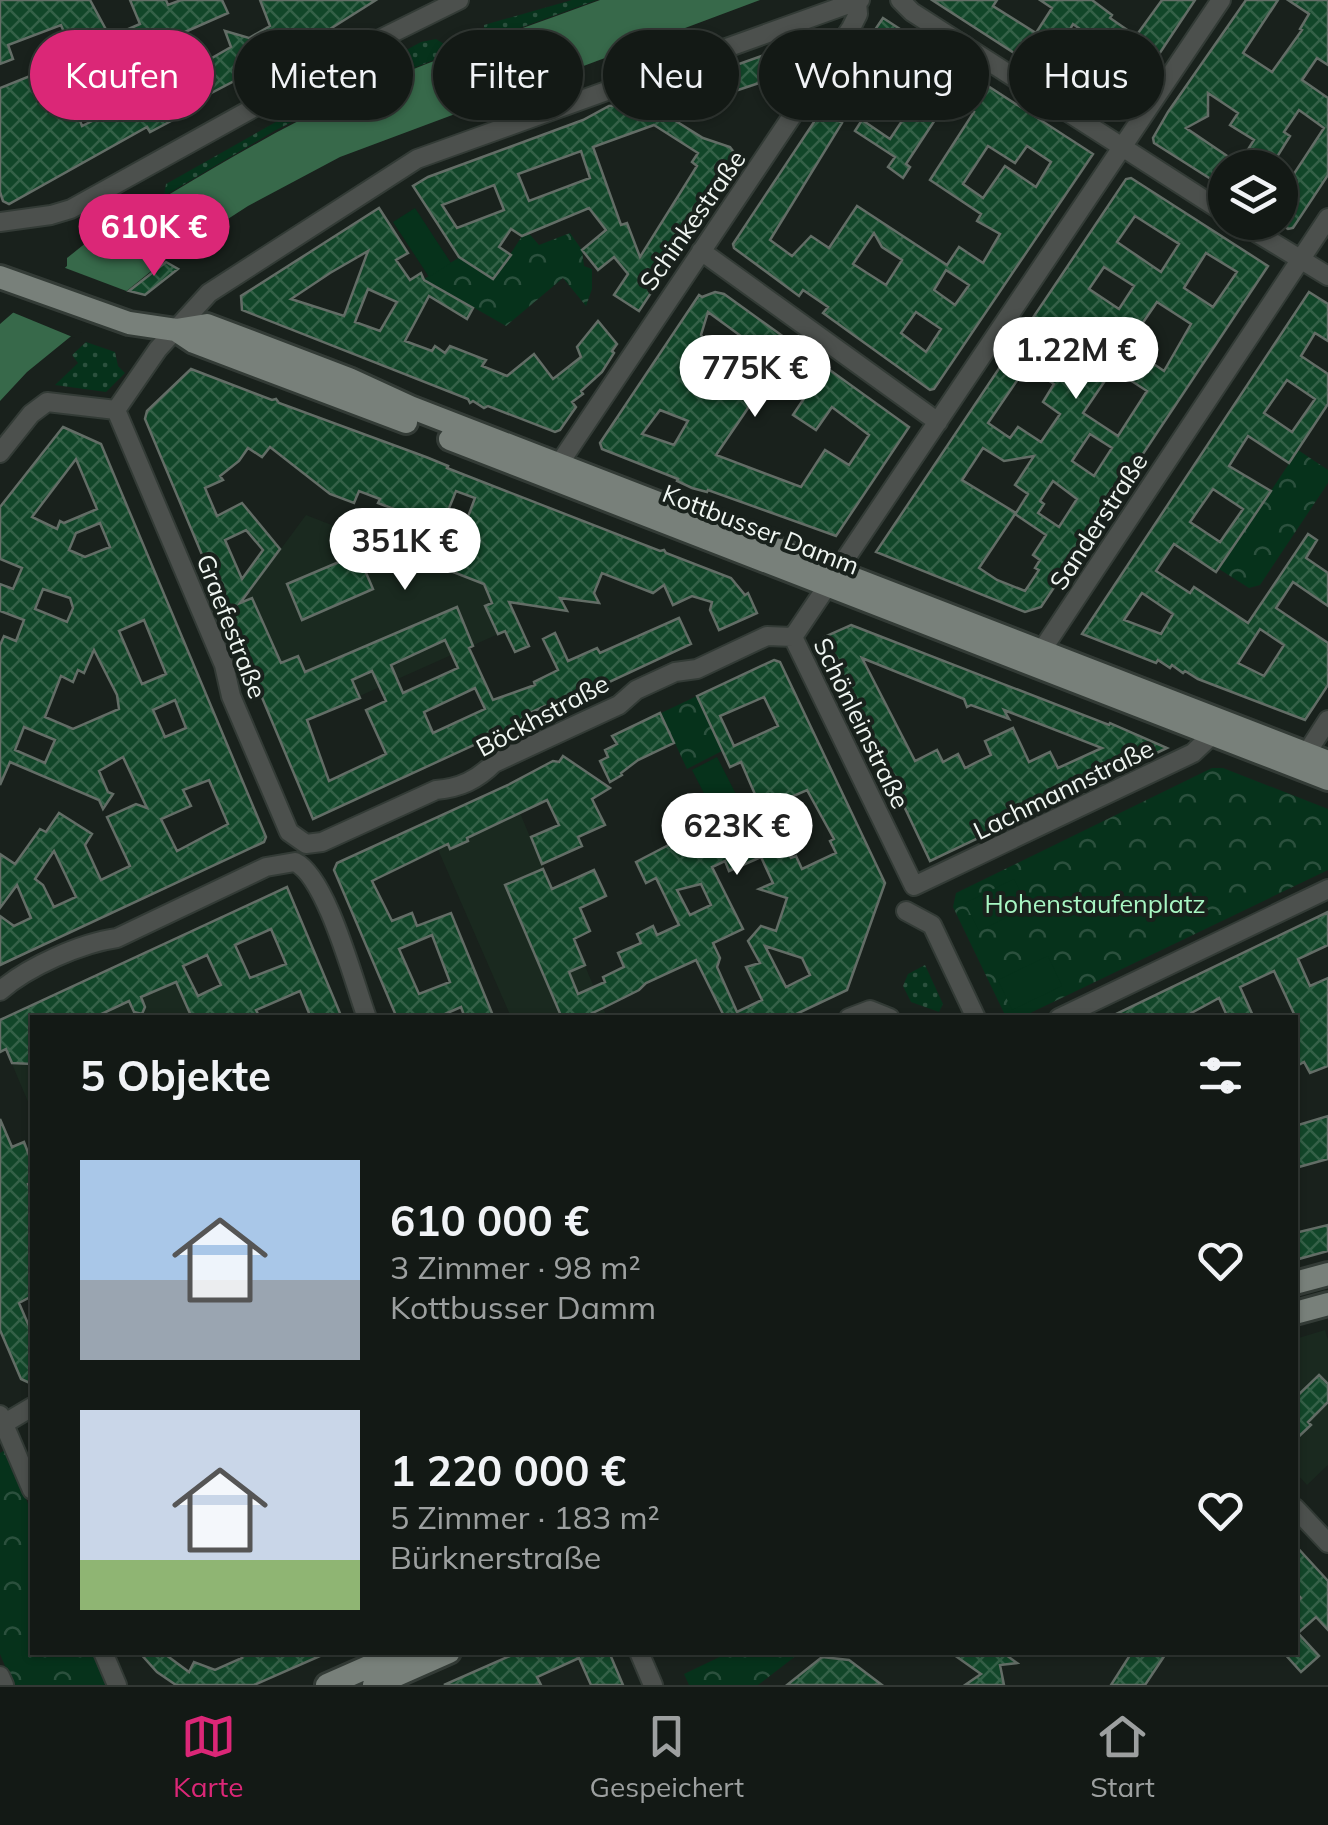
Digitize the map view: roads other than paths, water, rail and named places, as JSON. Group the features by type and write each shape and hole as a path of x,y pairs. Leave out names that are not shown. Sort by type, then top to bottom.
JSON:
{"main road":[{"name":"Kottbusser Damm","path":"0,276 103,314 176,330 194,342 834,578 1216,727 1317,758"},
{"name":"Kottbusser Damm","path":"176,330 207,325 834,578 1042,650 1328,779"},
{"path":"1298,1282 1328,1274"},
{"path":"1298,1312 1328,1304"},
{"path":"327,1685 395,1655"},
{"path":"374,1685 441,1655"}],"street":[{"path":"0,453 37,408 47,402 116,410 152,357 209,292 417,159 858,0"},
{"name":"Schinkestraße","path":"559,464 851,28 858,14 858,0"},
{"path":"900,0 912,12 1208,203"},
{"name":"Schönleinstraße","path":"914,886 793,638 1221,0"},
{"path":"0,222 71,209 356,51 455,1"},
{"name":"Sanderstraße","path":"1042,650 1328,218"},
{"path":"1268,240 1328,276"},
{"path":"702,251 938,422"},
{"name":"Graefestraße","path":"116,410 224,665 231,696 284,822 299,841 314,844"},
{"name":"Böckhstraße","path":"314,844 433,792 455,788 482,776 494,763 619,705 636,690 674,672 697,669 767,636 793,638"},
{"path":"1317,758 1328,720"},
{"name":"Lachmannstraße","path":"914,886 1192,754 1216,727"},
{"path":"0,991 14,978 96,940 117,938 266,867 287,862 301,864 312,874 356,980 366,1015"},
{"path":"1065,1015 1328,889"},
{"path":"906,911 932,925 975,1015"},
{"path":"857,1015 870,1010 882,1015"},
{"path":"30,1408 1,1422 30,1486"},
{"path":"1298,1511 1328,1543"},
{"path":"104,1655 117,1685"},
{"path":"641,1655 653,1685"},
{"path":"0,1676 4,1685"}],"park label":[{"name":"Hohenstaufenplatz","path":"1095,903"}]}
